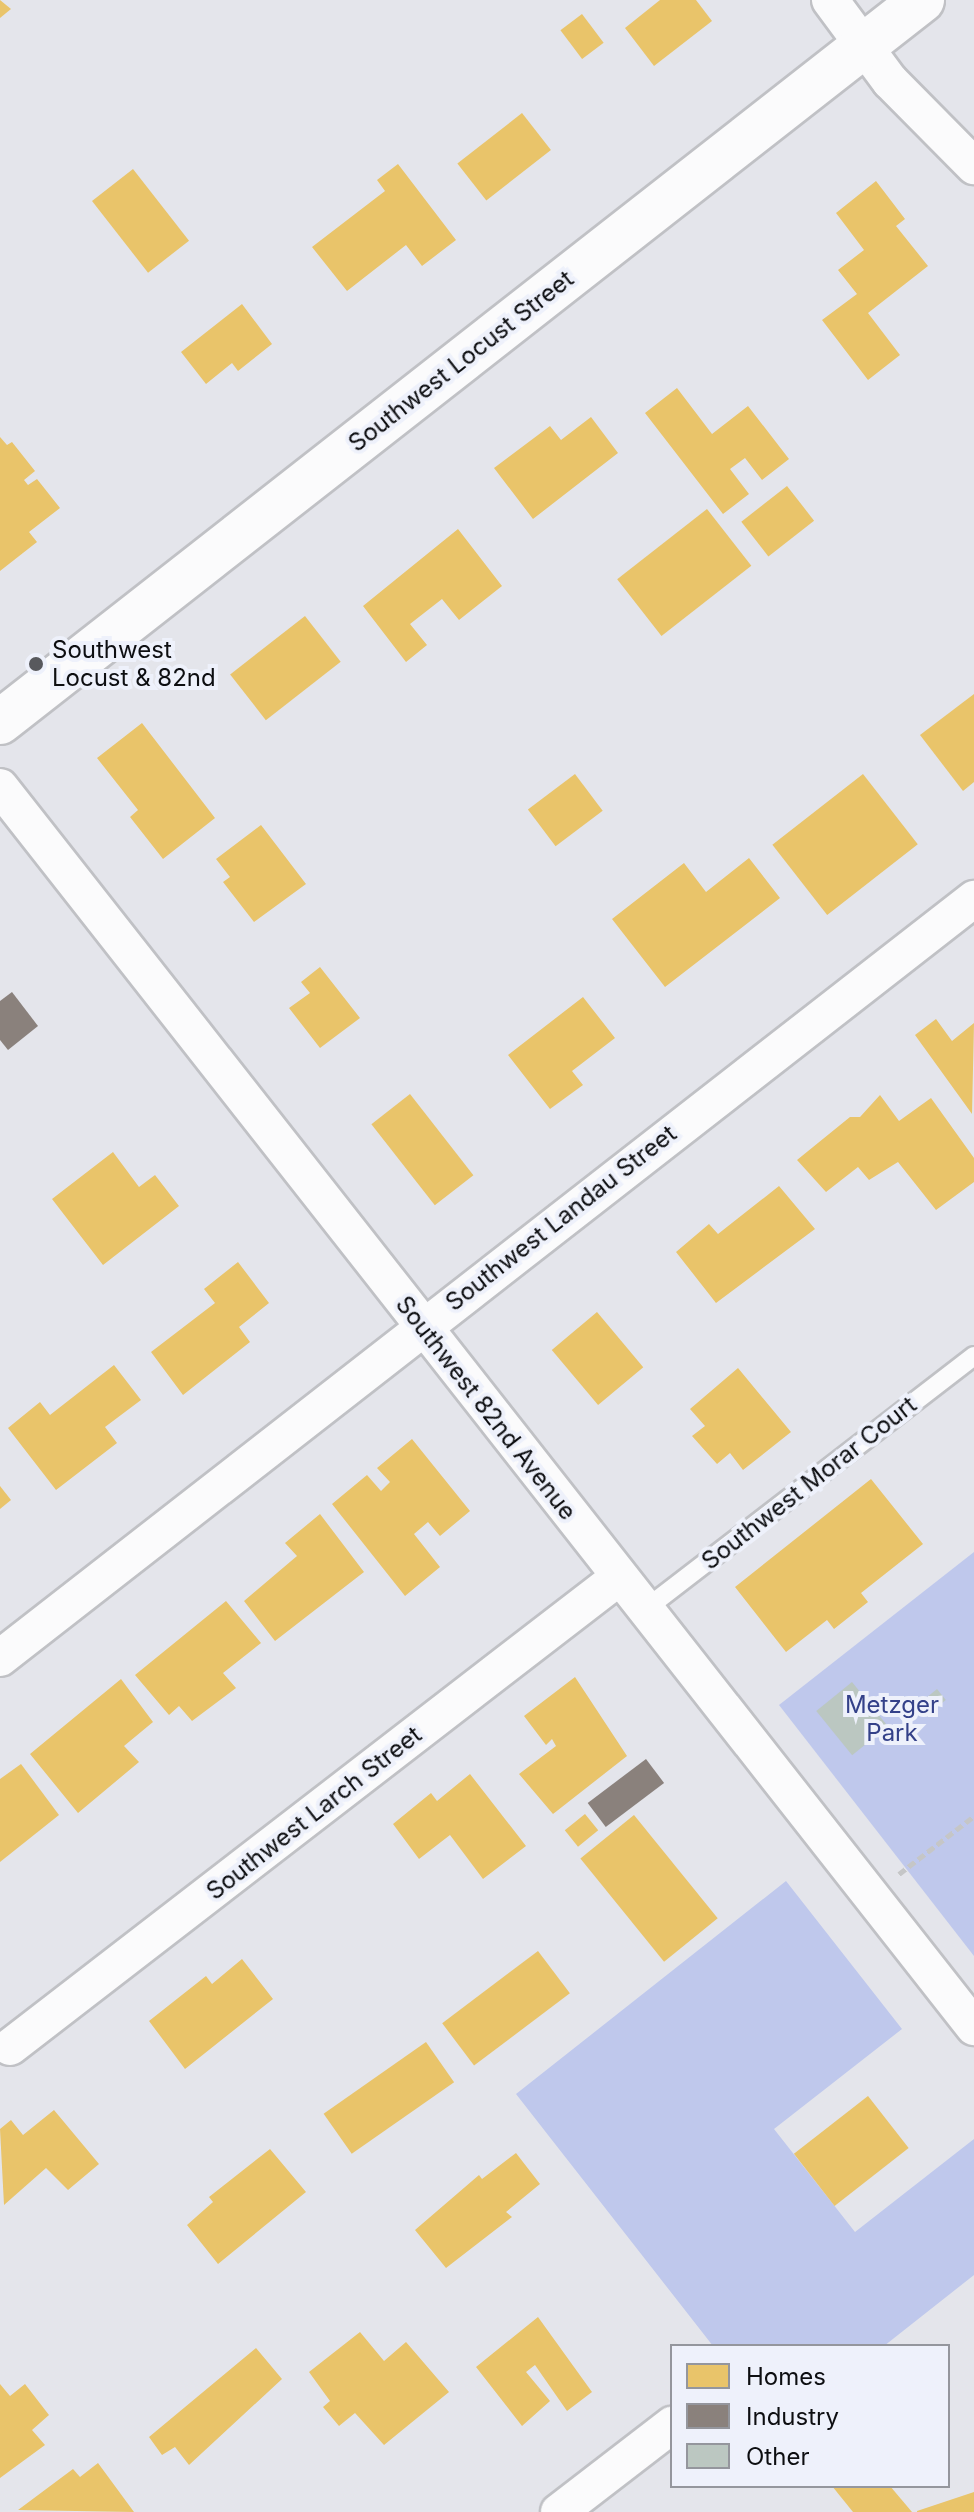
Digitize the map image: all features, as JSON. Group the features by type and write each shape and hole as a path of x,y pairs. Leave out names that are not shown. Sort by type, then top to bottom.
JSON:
{"street":[{"path":"830,0 926,122 974,166"},
{"name":"Southwest Locust Street","path":"0,722 922,0"},
{"name":"Southwest 82nd Avenue","path":"0,787 423,1325 643,1611 974,2027"},
{"name":"Southwest Landau Street","path":"0,1658 423,1325 974,899"},
{"name":"Southwest Larch Street","path":"10,2047 618,1578"},
{"path":"559,2512 670,2427"}],"lane":[{"name":"Southwest Morar Court","path":"643,1611 974,1356"}],"path":[{"path":"870,1897 974,1816"}],"green space":[{"name":"Metzger Park","path":"974,1552 974,1956 779,1705"},
{"path":"786,1881 902,2029 774,2129 855,2232 974,2139 974,2275 887,2344 711,2344 516,2094"}],"building: Homes":[{"path":"0,0 11,9 0,18"},
{"path":"660,0 696,0 712,21 654,66 625,28"},
{"path":"582,14 604,43 582,59 560,30"},
{"path":"522,113 551,150 486,201 457,163"},
{"path":"398,164 456,240 422,266 406,245 347,291 312,247 385,191 377,180"},
{"path":"133,169 189,241 148,273 92,201"},
{"path":"876,181 905,219 896,226 928,266 868,313 900,355 868,380 822,320 857,294 838,270 864,250 836,213"},
{"path":"242,304 272,344 238,371 232,363 206,384 181,352"},
{"path":"677,388 712,434 748,406 789,459 762,480 745,458 730,469 749,494 723,514 645,413"},
{"path":"591,417 618,453 533,519 494,468 550,426 561,440"},
{"path":"0,437 7,445 12,442 35,471 24,480 28,485 37,479 60,508 29,532 37,542 0,571"},
{"path":"787,486 814,521 768,556 741,522"},
{"path":"707,509 751,566 661,636 617,579"},
{"path":"458,529 502,586 459,620 442,599 410,624 427,645 406,662 363,606"},
{"path":"305,616 341,662 266,720 230,674"},
{"path":"974,694 974,782 963,791 920,735"},
{"path":"142,723 215,818 163,859 130,817 138,810 97,758"},
{"path":"575,774 603,811 556,846 528,810"},
{"path":"863,774 918,844 827,915 772,845"},
{"path":"261,825 306,884 254,922 223,882 230,877 216,859"},
{"path":"749,858 780,898 665,987 612,919 684,863 706,892"},
{"path":"320,967 360,1018 320,1048 289,1008 310,993 301,982"},
{"path":"583,997 615,1038 572,1071 583,1085 550,1109 508,1055"},
{"path":"936,1019 952,1041 974,1023 972,1114 915,1035"},
{"path":"410,1094 473,1175 435,1205 371,1124"},
{"path":"880,1095 899,1121 931,1098 974,1158 974,1182 936,1210 898,1162 869,1180 858,1167 826,1192 797,1160 850,1117 860,1117"},
{"path":"113,1152 139,1187 155,1175 179,1206 103,1265 52,1199"},
{"path":"779,1186 815,1229 716,1303 676,1252 709,1224 718,1234"},
{"path":"238,1262 269,1303 239,1327 250,1342 183,1395 151,1352 215,1303 204,1289"},
{"path":"597,1312 643,1367 598,1405 552,1350"},
{"path":"114,1365 141,1400 105,1427 117,1443 56,1490 8,1428 40,1402 50,1415"},
{"path":"738,1368 791,1432 743,1470 730,1453 717,1464 692,1436 705,1426 690,1409"},
{"path":"412,1439 470,1511 440,1536 428,1522 414,1534 440,1567 405,1596 332,1504 367,1475 381,1491 390,1482 377,1468"},
{"path":"871,1479 923,1544 861,1593 868,1602 834,1629 827,1620 786,1652 735,1587"},
{"path":"0,1486 11,1500 0,1509"},
{"path":"320,1514 364,1572 275,1641 244,1601 297,1556 285,1543"},
{"path":"226,1601 261,1643 223,1673 236,1688 192,1721 179,1706 169,1715 135,1675"},
{"path":"575,1677 627,1756 553,1814 519,1774 556,1746 552,1739 546,1745 524,1716"},
{"path":"121,1679 153,1722 124,1746 139,1762 78,1813 30,1754"},
{"path":"21,1764 59,1815 0,1862 0,1779"},
{"path":"470,1774 526,1846 483,1879 450,1835 419,1859 393,1824 431,1793 437,1801"},
{"path":"585,1814 598,1830 578,1847 565,1830"},
{"path":"634,1815 718,1918 664,1962 580,1858"},
{"path":"538,1951 570,1993 474,2066 442,2023"},
{"path":"242,1959 273,1999 185,2069 149,2021 206,1976 212,1984"},
{"path":"426,2042 454,2082 352,2154 324,2114"},
{"path":"868,2096 909,2148 835,2206 794,2154"},
{"path":"54,2110 99,2164 68,2190 46,2168 4,2205 0,2129 11,2120 23,2135"},
{"path":"270,2149 306,2192 218,2264 187,2225 213,2202 209,2197"},
{"path":"516,2153 540,2184 506,2212 512,2217 446,2268 415,2230 479,2175 482,2179"},
{"path":"538,2317 592,2392 567,2411 535,2365 526,2372 550,2401 522,2426 476,2367"},
{"path":"360,2332 384,2361 406,2342 449,2392 384,2445 355,2413 339,2426 323,2407 330,2401 309,2372"},
{"path":"256,2348 282,2379 189,2465 175,2447 162,2455 149,2437"},
{"path":"0,2384 10,2396 25,2384 49,2415 32,2430 45,2445 0,2478"},
{"path":"98,2463 134,2512 18,2510 73,2469 80,2477"},
{"path":"834,2488 892,2488 912,2512 853,2512"},
{"path":"974,2492 974,2512 917,2512 917,2511"}],"building: Industry":[{"path":"12,992 38,1026 8,1050 0,1040 0,1001"},
{"path":"646,1759 664,1783 606,1827 588,1803"}],"building: Other":[{"path":"852,1682 888,1726 852,1755 816,1711"},
{"path":"937,1689 946,1700 933,1711 924,1700"}],"place":[{"name":"Southwest Locust & 82nd","path":"36,664"}]}
